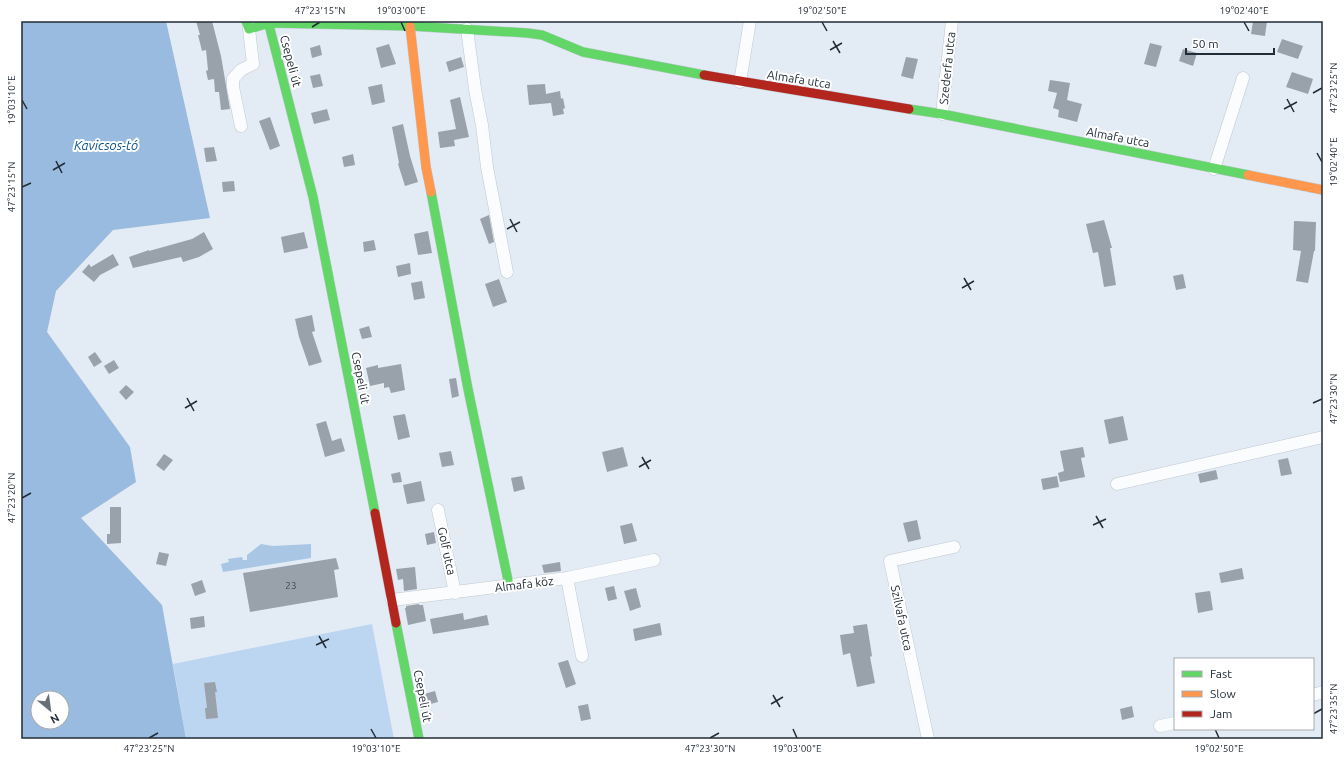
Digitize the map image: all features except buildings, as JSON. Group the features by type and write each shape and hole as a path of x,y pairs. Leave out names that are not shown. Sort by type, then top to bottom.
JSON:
{"street":[{"path":"740,82 750,21"},
{"name":"Szederfa utca","path":"942,114 952,21"},
{"name":"Almafa utca","path":"247,25 269,22 410,26 542,35 583,52 740,82 942,114 1323,190"},
{"name":"Csepeli út","path":"269,22 313,197 419,739"},
{"path":"241,126 233,87 233,79 241,70 253,64 247,25"},
{"path":"410,26 426,167 470,397 509,585"},
{"path":"467,29 487,167 507,272"},
{"path":"1214,169 1243,78"},
{"path":"1117,484 1323,437"},
{"name":"Golf utca","path":"438,510 455,593"},
{"name":"Szilvafa utca","path":"928,739 890,561 954,547"},
{"name":"Almafa köz","path":"392,600 567,578 654,560"},
{"path":"567,578 582,656"},
{"path":"1160,726 1174,723"}],"shaded area":[{"path":"261,544 273,546 311,544 311,558 223,572 221,564 229,562 228,559 242,557 243,560 247,560 247,555"},
{"path":"372,624 394,739 186,739 173,664"}],"water":[{"name":"Kavicsos-tó","path":"21,21 166,21 210,218 113,230 56,291 47,332 130,447 136,482 81,518 162,605 186,739 21,739"}],"traffic: fast":[{"path":"246,21 249,29 269,23 410,26 527,33 542,35 583,52 704,75"},
{"path":"268,21 313,197 375,513"},
{"path":"909,109 942,114 1248,175"},
{"path":"431,192 468,389 509,585"},
{"path":"396,623 419,739"}],"traffic: slow":[{"path":"410,26 426,167 431,192"},
{"path":"1248,175 1323,190"}],"traffic: jam":[{"path":"704,75 909,109"},
{"path":"375,513 396,623"}]}
